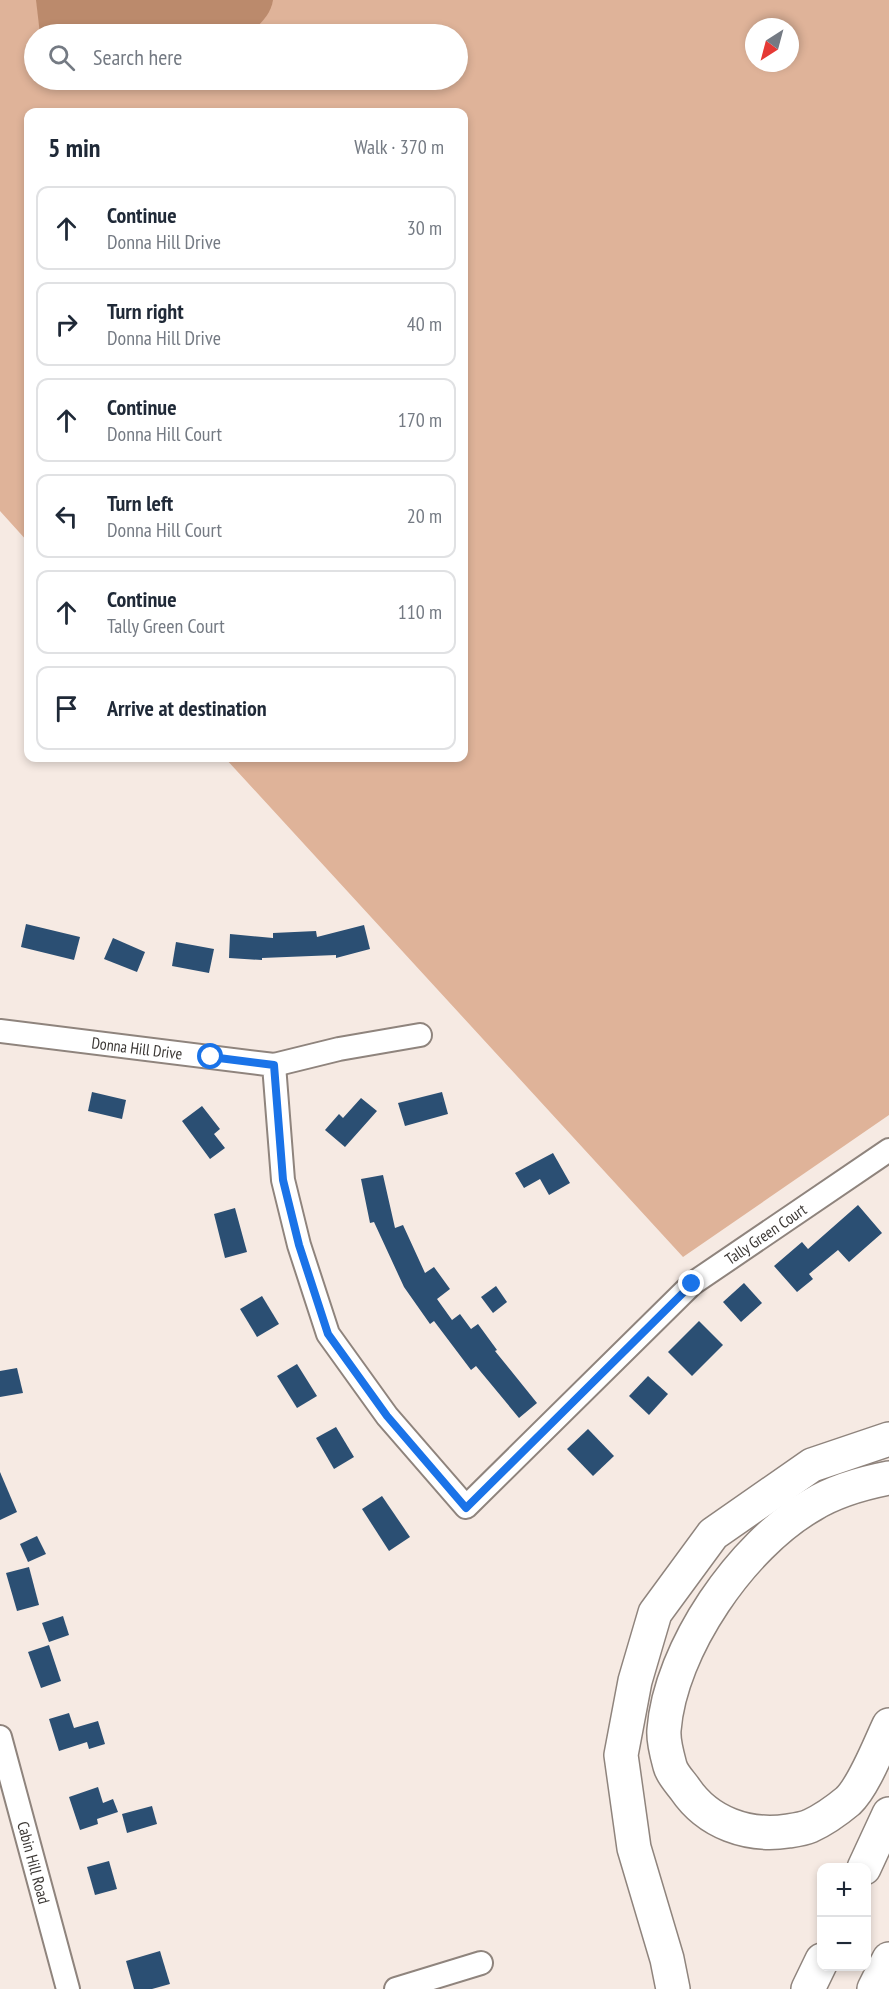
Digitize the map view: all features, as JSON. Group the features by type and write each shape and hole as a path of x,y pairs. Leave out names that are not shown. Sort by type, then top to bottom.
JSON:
{"highway":[{"path":"673,1989 667,1959 634,1848 621,1755 634,1681 655,1613 712,1534 812,1465 889,1439"},
{"path":"889,1479 864,1483 812,1505 767,1538 719,1593 694,1634 669,1692 664,1732 671,1768 690,1797 711,1817 742,1830 770,1834 808,1828 850,1799 865,1775 889,1725"},
{"path":"866,1863 889,1814"},
{"path":"874,1989 889,1959"},
{"path":"808,1989 817,1970"}],"street":[{"name":"Donna Hill Drive","path":"0,1031 274,1065 339,1049 420,1035"},
{"name":"Tally Green Court","path":"274,1065 283,1180 299,1245 328,1334 387,1416 466,1508 692,1284 889,1150"},
{"name":"Cabin Hill Road","path":"0,1737 68,1989"},
{"path":"396,1989 481,1963"}],"shaded area":[{"path":"0,0 889,0 889,1115 683,1257 229,762 468,762 468,108 24,108 24,538 0,511"},
{"path":"36,0 273,0 270,11 259,24 39,24"}],"building":[{"path":"26,924 80,937 74,960 21,947"},
{"path":"364,925 370,949 336,958 336,955 262,958 262,960 229,958 230,934 273,938 273,933 316,931 317,937"},
{"path":"113,938 145,952 137,972 104,959"},
{"path":"176,942 214,949 209,973 172,966"},
{"path":"92,1092 126,1100 122,1119 88,1111"},
{"path":"442,1092 448,1114 405,1126 398,1103"},
{"path":"361,1098 377,1111 345,1147 325,1130 339,1114 343,1118"},
{"path":"202,1106 220,1129 214,1134 225,1148 210,1159 182,1121"},
{"path":"553,1153 570,1183 549,1195 540,1179 524,1188 515,1173"},
{"path":"383,1175 395,1228 403,1225 425,1273 434,1267 450,1289 437,1299 452,1320 460,1314 471,1329 478,1324 497,1350 495,1351 537,1403 519,1418 476,1366 471,1370 434,1321 430,1324 404,1287 374,1222 370,1223 361,1179"},
{"path":"858,1205 882,1233 849,1262 838,1250 809,1274 813,1279 797,1292 774,1266 802,1242 808,1249"},
{"path":"235,1208 247,1252 225,1258 214,1214"},
{"path":"744,1283 762,1303 741,1322 723,1302"},
{"path":"496,1286 507,1302 493,1313 481,1297"},
{"path":"262,1296 279,1324 257,1337 240,1309"},
{"path":"699,1321 723,1345 692,1376 668,1352"},
{"path":"297,1364 317,1396 297,1408 277,1376"},
{"path":"17,1368 23,1393 0,1397 0,1371"},
{"path":"648,1376 668,1394 649,1415 629,1396"},
{"path":"336,1427 354,1457 334,1469 316,1438"},
{"path":"588,1429 614,1456 593,1476 567,1449"},
{"path":"0,1472 17,1512 0,1520"},
{"path":"382,1496 410,1537 389,1551 362,1509"},
{"path":"37,1536 46,1554 28,1562 20,1544"},
{"path":"29,1567 39,1605 17,1611 6,1573"},
{"path":"63,1616 69,1635 49,1642 42,1623"},
{"path":"49,1645 61,1681 41,1688 28,1652"},
{"path":"69,1713 74,1728 98,1721 105,1744 89,1749 87,1742 59,1751 49,1719"},
{"path":"98,1787 103,1803 113,1799 118,1812 97,1819 98,1824 80,1830 69,1797"},
{"path":"152,1806 157,1824 127,1833 122,1814"},
{"path":"109,1861 117,1889 95,1895 87,1867"},
{"path":"160,1951 170,1984 152,1989 134,1989 126,1961"}],"route":[{"path":"211,1057 274,1065 283,1180 299,1245 328,1334 387,1416 466,1508 692,1284"}]}
